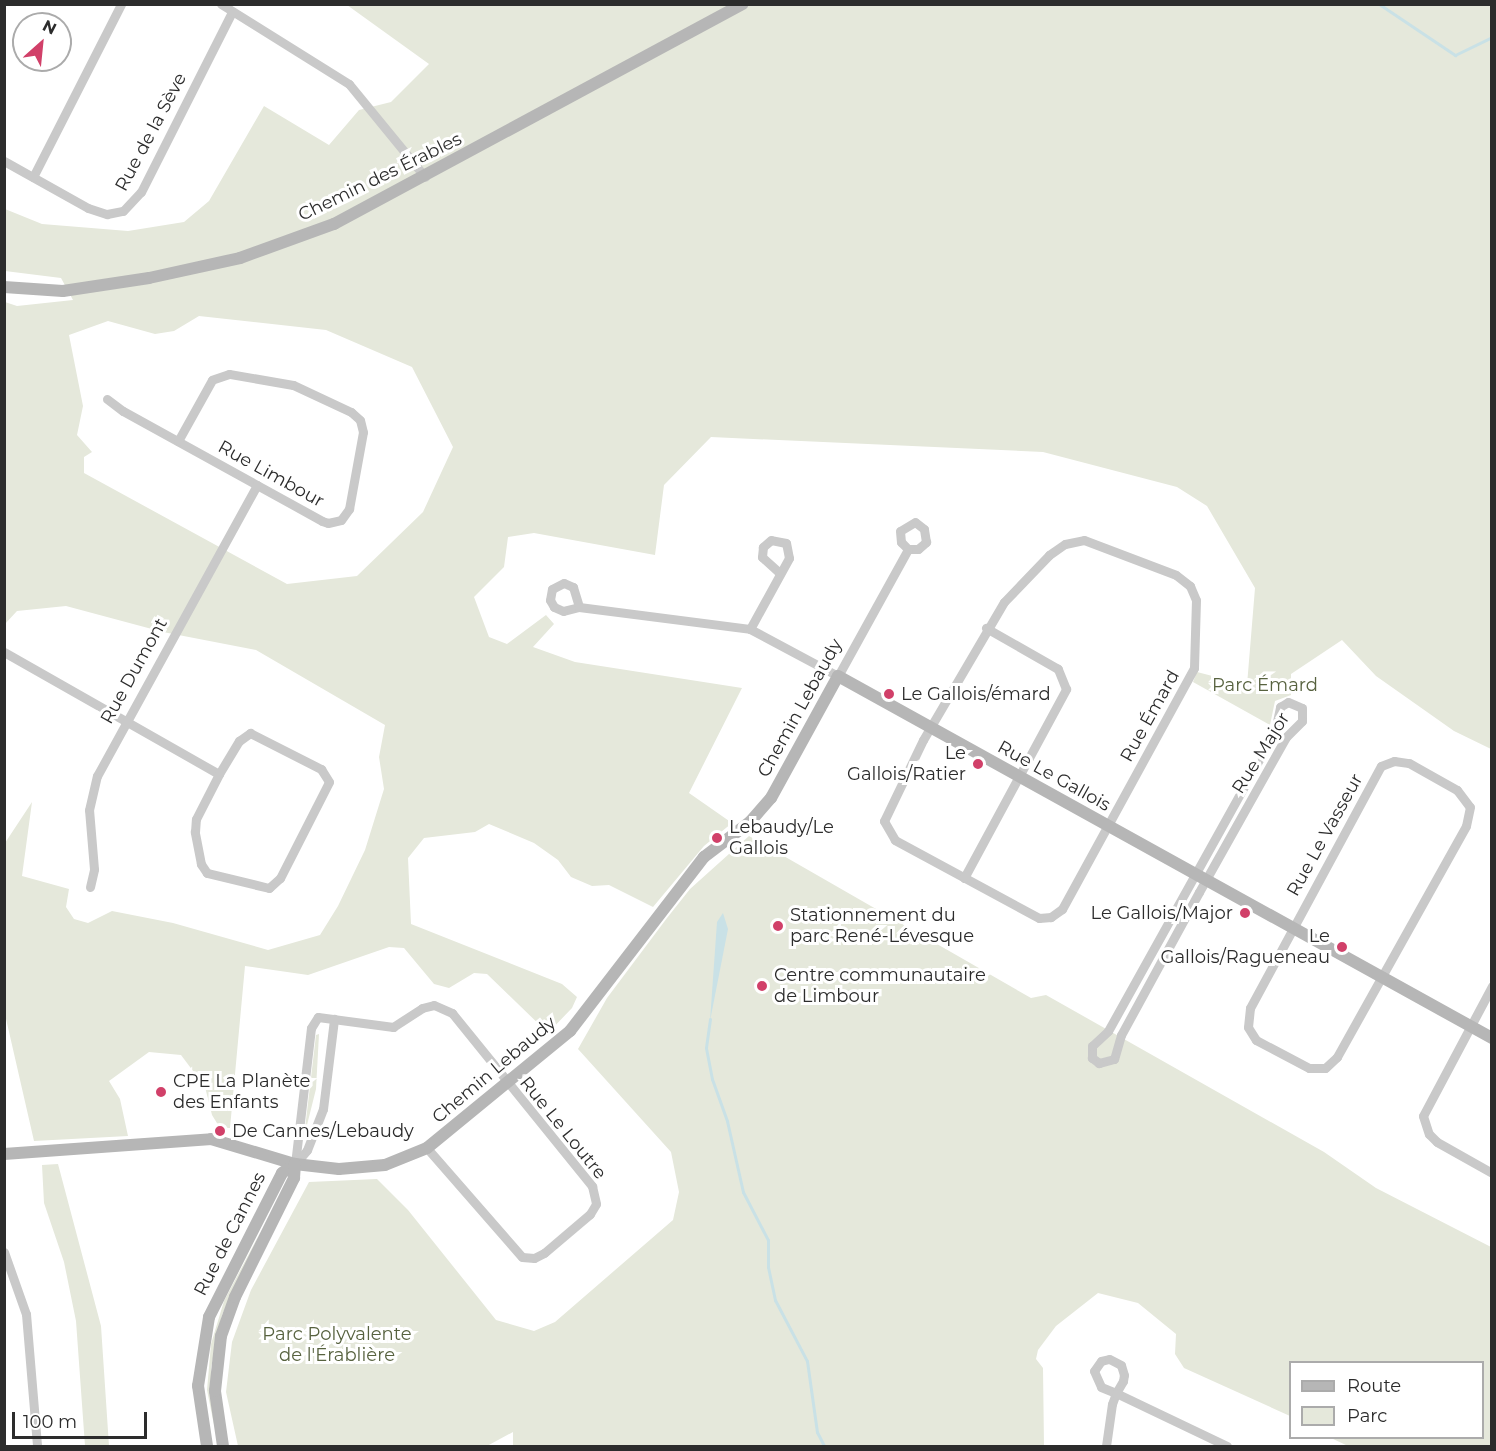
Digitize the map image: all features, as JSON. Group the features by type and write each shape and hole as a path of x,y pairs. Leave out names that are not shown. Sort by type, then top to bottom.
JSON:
{"street":[{"path":"33,177 121,4"},
{"path":"221,4 358,91 424,177"},
{"name":"Chemin des Érables","path":"4,286 63,291 240,258 334,224 742,4"},
{"name":"Rue de la Sève","path":"4,161 98,212 116,214 129,207 141,192 232,12"},
{"name":"Rue Limbour","path":"107,399 178,441 322,521 341,520 351,502 363,432 360,420 351,412 285,382 223,374 208,385 178,441"},
{"name":"Rue Dumont","path":"90,887 94,869 91,799 97,776 257,485"},
{"name":"Rue Émard","path":"1074,541 1093,542 1182,578 1194,592 1194,668 1062,909 1051,917 1031,915 895,840 885,828 885,814 930,728 986,628 1029,573 1058,548 1074,541"},
{"name":"Chemin Lebaudy","path":"4,1154 211,1138 295,1164 339,1169 368,1167 396,1161 428,1148 570,1031 704,857 764,807 908,549"},
{"path":"750,629 780,573"},
{"name":"Rue Le Gallois","path":"579,607 750,629 1491,1038"},
{"path":"964,878 1064,695 1065,678 1052,665 986,628"},
{"path":"4,652 219,774"},
{"name":"Rue Major","path":"1200,878 1108,1031 1092,1046 1092,1058 1099,1063 1114,1059 1121,1035 1200,878 1275,730 1280,707 1296,703 1303,711 1302,721 1286,737 1200,878"},
{"path":"250,733 260,735 328,776 329,786 306,830 280,878 268,888 213,876 201,864 194,826 219,774 242,737 250,733"},
{"name":"Rue Le Vasseur","path":"1292,928 1381,766 1394,761 1409,763 1457,790 1470,807 1469,817 1381,978"},
{"path":"1292,928 1250,1008 1248,1028 1256,1040 1309,1068 1325,1068 1337,1057 1381,978"},
{"path":"1491,986 1426,1106 1423,1123 1437,1142 1491,1173"},
{"name":"Rue Le Loutre","path":"295,1164 311,1028 318,1017 393,1027 422,1008 441,1007 452,1013 595,1192 594,1209 544,1253 534,1258 517,1254 428,1148"},
{"path":"295,1164 307,1150 322,1109 333,1019"},
{"name":"Rue de Cannes","path":"221,1446 215,1391 221,1336 235,1297 294,1178 295,1164"},
{"name":"Rue de Cannes","path":"207,1446 198,1386 209,1317 282,1173 295,1164"},
{"path":"4,1252 26,1314 37,1446"},
{"path":"1106,1446 1109,1417 1116,1394 1227,1446"}],"green space":[{"name":"Parc Émard","path":"347,5 1491,5 1491,749 1454,731 1376,676 1342,640 1291,674 1291,695 1275,701 1270,725 1193,682 1197,672 1247,685 1255,588 1207,506 1177,487 1043,452 711,437 664,485 655,555 534,533 508,537 504,567 474,597 489,637 507,644 546,615 554,624 533,647 575,662 742,688 689,793 732,823 704,846 653,907 609,885 592,886 571,877 558,860 534,843 489,824 475,832 424,838 408,858 411,924 562,984 577,997 572,1008 548,1033 487,974 474,973 449,988 434,984 404,948 389,947 308,975 245,966 230,1128 220,1128 212,1115 205,1087 181,1055 149,1052 109,1081 120,1099 128,1136 34,1141 4,1010 5,843 32,802 22,876 69,889 66,907 74,919 88,923 112,911 173,923 268,950 320,935 338,906 365,850 384,789 379,757 385,725 256,650 163,632 66,606 17,611 5,624 5,302 17,306 73,300 61,278 5,271 5,209 42,224 128,231 184,222 209,201 264,106 329,145 359,110 391,102 429,64","holes":["199,316 326,330 412,367 453,447 423,512 357,576 287,584 84,473 84,457 92,452 77,435 83,406 69,335 108,321 155,334 174,331"]},
{"name":"Parc Polyvalente de l'Érablière","path":"749,836 1031,998 1046,995 1324,1152 1376,1188 1491,1247 1491,1446 1348,1446 1333,1439 1484,1439 1484,1361 1289,1361 1289,1416 1184,1368 1175,1354 1176,1334 1138,1303 1098,1293 1056,1326 1038,1350 1036,1359 1043,1368 1044,1446 513,1446 513,1432 487,1446 238,1446 226,1392 232,1342 251,1290 309,1182 377,1179 408,1210 496,1320 534,1331 555,1322 673,1220 679,1192 671,1152 578,1049 607,998 690,889"},
{"path":"319,1034 316,1089 304,1137 316,1035"},
{"path":"58,1164 101,1326 109,1446 85,1446 76,1321 64,1262 44,1203 42,1165"},
{"path":"261,1231 222,1315 211,1368 214,1425 207,1390 211,1344 224,1301"}],"water":[{"path":"723,913 728,929 710,1021 717,922"}],"waterway":[{"path":"1379,4 1455,55 1492,37"},
{"path":"710,1019 706,1048 712,1079 727,1121 743,1192 768,1240 768,1267 775,1300 807,1361 817,1432 824,1446"}],"place":[{"name":"Le Gallois/émard","path":"889,694"},
{"name":"Le Gallois/Ratier","path":"978,764"},
{"name":"Lebaudy/Le Gallois","path":"717,838"},
{"name":"Le Gallois/Major","path":"1245,913"},
{"name":"Stationnement du parc René-Lévesque","path":"778,926"},
{"name":"Le Gallois/Ragueneau","path":"1342,947"},
{"name":"Centre communautaire de Limbour","path":"762,986"},
{"name":"CPE La Planète des Enfants","path":"161,1092"},
{"name":"De Cannes/Lebaudy","path":"220,1131"}]}
